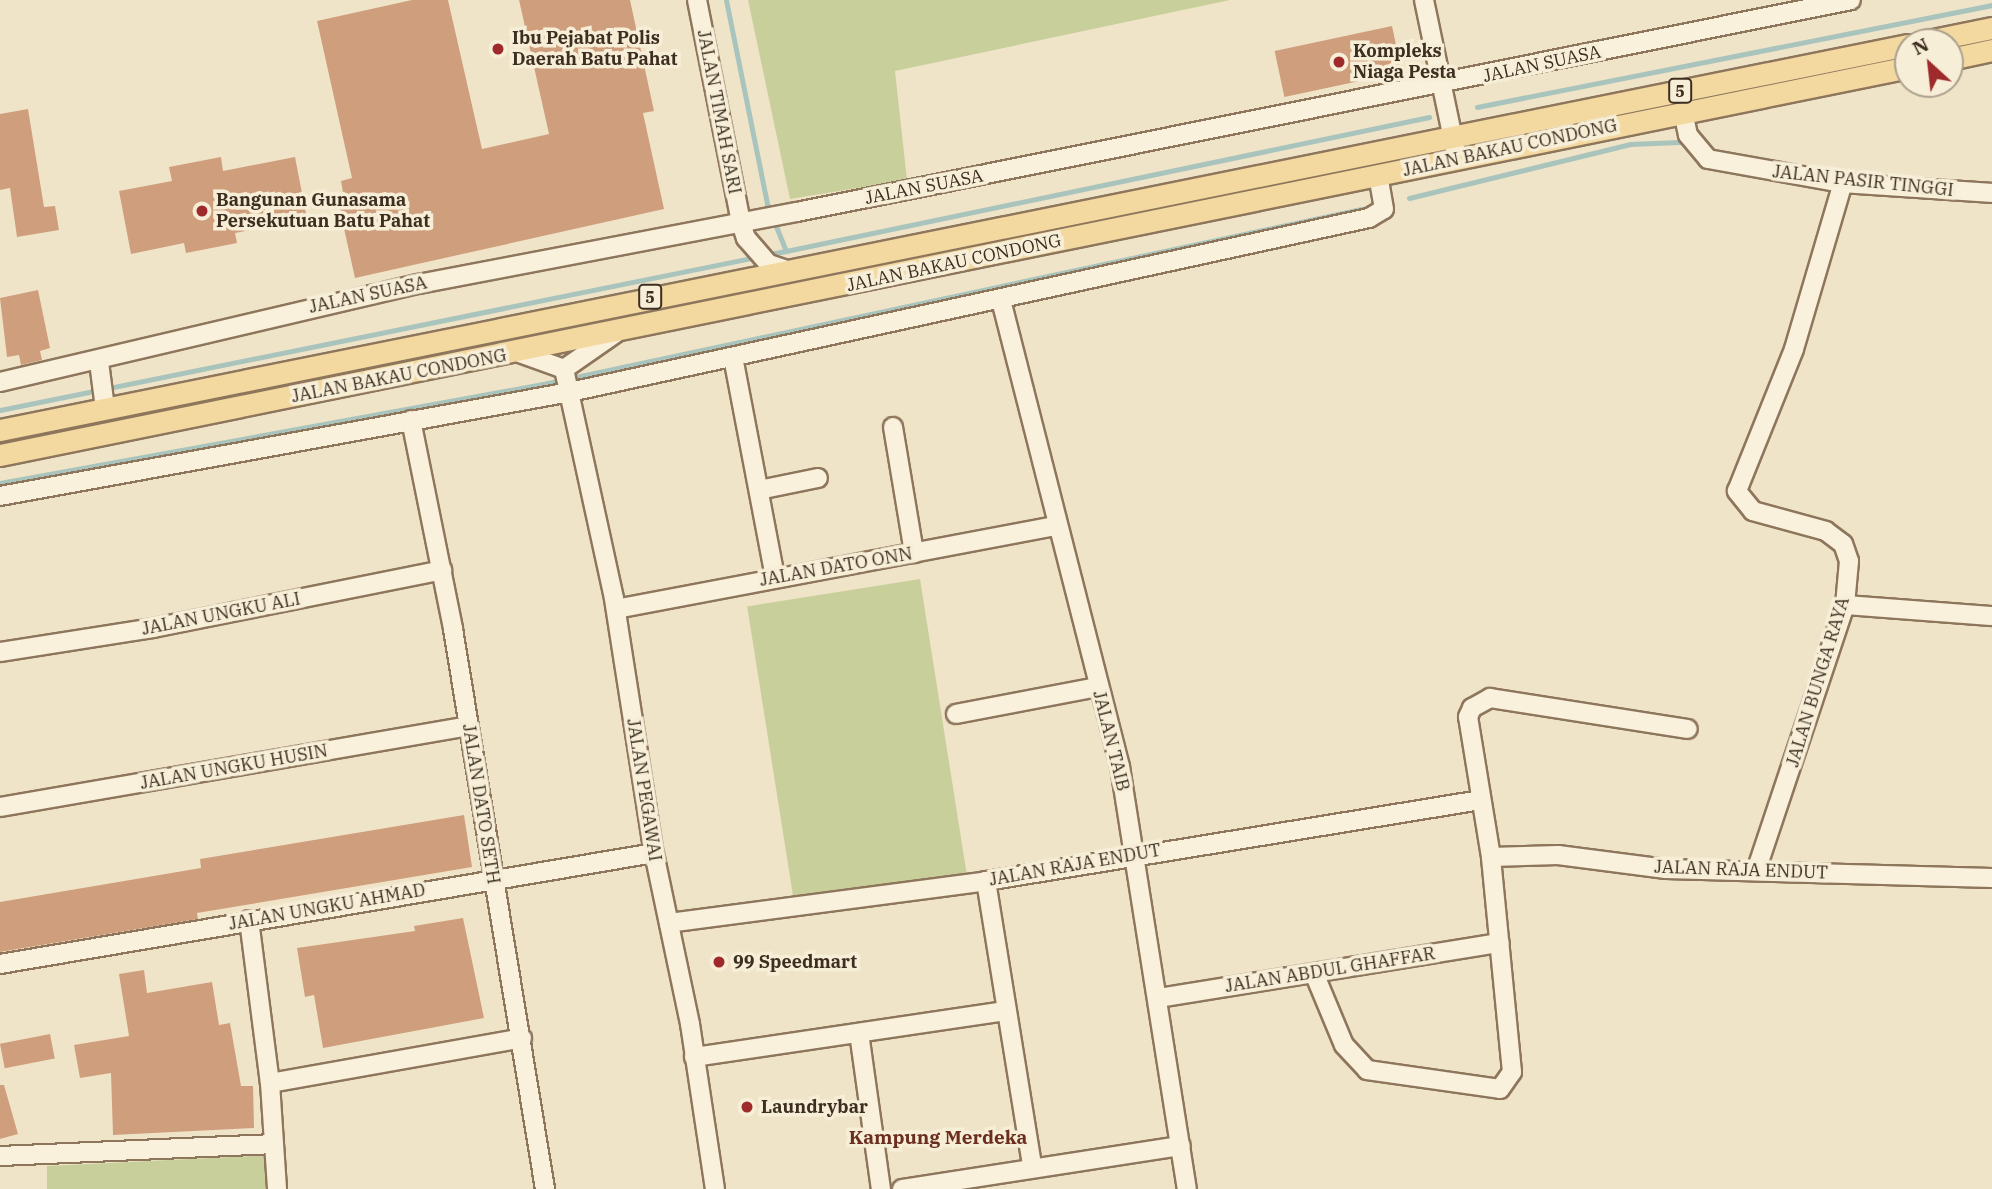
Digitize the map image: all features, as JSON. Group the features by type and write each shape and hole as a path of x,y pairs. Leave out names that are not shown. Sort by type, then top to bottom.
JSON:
{"main road":[{"path":"1964,34 1992,28"},
{"name":"JALAN BAKAU CONDONG","path":"0,430 102,386 778,267 1894,48"},
{"path":"1964,56 1992,50"},
{"name":"JALAN BAKAU CONDONG","path":"0,455 517,352 1457,158 1687,116 1894,70"}],"street":[{"name":"JALAN TIMAH SARI","path":"697,0 743,231"},
{"path":"1424,0 1457,158"},
{"name":"JALAN SUASA","path":"0,382 102,386 419,284 743,231 762,219 1442,85 1807,4 1851,0"},
{"name":"JALAN PASIR TINGGI","path":"1687,116 1696,146 1708,159 1843,183 1992,193"},
{"path":"0,496 411,420 567,380 733,357 1369,219 1384,209 1378,176"},
{"name":"JALAN BUNGA RAYA","path":"1756,871 1845,605 1849,561 1843,544 1826,531 1753,512 1737,491 1739,480 1794,349 1843,183"},
{"path":"743,231 778,267"},
{"name":"JALAN TAIB","path":"1001,300 1056,526 1120,767 1159,998 1187,1189"},
{"path":"567,380 619,331"},
{"path":"517,352 567,380"},
{"path":"733,357 775,577"},
{"name":"JALAN PEGAWAI","path":"567,380 616,609 654,853 694,1057 715,1189"},
{"name":"JALAN DATO SETH","path":"411,420 442,570 545,1189"},
{"path":"893,427 914,553"},
{"path":"759,490 818,478"},
{"name":"JALAN DATO ONN","path":"616,609 1056,526"},
{"name":"JALAN UNGKU ALI","path":"0,652 153,628 442,570"},
{"path":"1845,605 1992,616"},
{"path":"956,713 1098,687"},
{"path":"1314,973 1344,1045 1367,1070 1500,1088 1512,1072 1491,857 1479,800 1468,717 1479,701 1490,698 1688,729"},
{"name":"JALAN UNGKU HUSIN","path":"0,807 468,726"},
{"name":"JALAN RAJA ENDUT","path":"669,923 986,881 1135,854 1479,800"},
{"name":"JALAN UNGKU AHMAD","path":"0,964 493,878 654,853"},
{"name":"JALAN RAJA ENDUT","path":"1491,857 1558,855 1667,869 1992,878"},
{"path":"986,881 1032,1166"},
{"path":"249,920 270,1083 277,1189"},
{"name":"JALAN ABDUL GHAFFAR","path":"1159,998 1500,943"},
{"path":"694,1057 1007,1011"},
{"path":"859,1033 881,1189"},
{"path":"270,1083 522,1038"},
{"path":"0,1156 273,1144"},
{"path":"902,1189 1032,1166 1181,1146"}],"green space":[{"path":"748,0 1230,0 895,71 907,180 790,199"},
{"path":"920,579 967,875 794,903 747,606"},
{"path":"269,1155 270,1189 47,1189 47,1166"}],"building":[{"path":"412,0 448,0 482,149 549,134 519,0 630,0 654,111 643,113 664,209 355,278 339,206 345,204 341,181 352,178 317,21"},
{"name":"Kompleks Niaga Pesta","path":"1392,26 1402,72 1284,97 1275,51"},
{"path":"28,109 44,207 55,206 59,230 17,237 10,188 0,190 0,114"},
{"path":"221,157 223,171 295,157 307,219 235,233 237,243 186,253 184,243 131,254 119,191 172,181 169,167"},
{"path":"38,290 50,348 40,351 42,360 21,365 19,355 7,357 0,298"},
{"path":"464,815 472,867 197,913 198,919 0,952 0,902 201,868 200,859"},
{"path":"463,918 484,1018 323,1048 314,995 305,997 297,948 415,931 414,926"},
{"path":"144,970 147,993 212,982 219,1025 230,1023 241,1086 253,1086 254,1128 113,1135 111,1073 80,1078 74,1045 129,1036 119,974"},
{"path":"50,1034 55,1059 5,1068 0,1044"},
{"path":"0,1085 4,1085 18,1134 0,1139"}],"waterway":[{"path":"726,0 767,204 786,251 1429,117"},
{"path":"1477,107 1992,5"},
{"path":"1409,198 1630,144 1679,142"},
{"path":"0,483 543,384 1361,209"},
{"path":"765,255 786,251"},
{"path":"0,410 756,257"}],"place":[{"name":"Ibu Pejabat Polis Daerah Batu Pahat","path":"498,49"},
{"name":"Kompleks Niaga Pesta","path":"1339,62"},
{"name":"Bangunan Gunasama Persekutuan Batu Pahat","path":"202,211"},
{"name":"99 Speedmart","path":"719,962"},
{"name":"Laundrybar","path":"747,1107"}],"district":[{"name":"Kampung Merdeka","path":"938,1138"}]}
